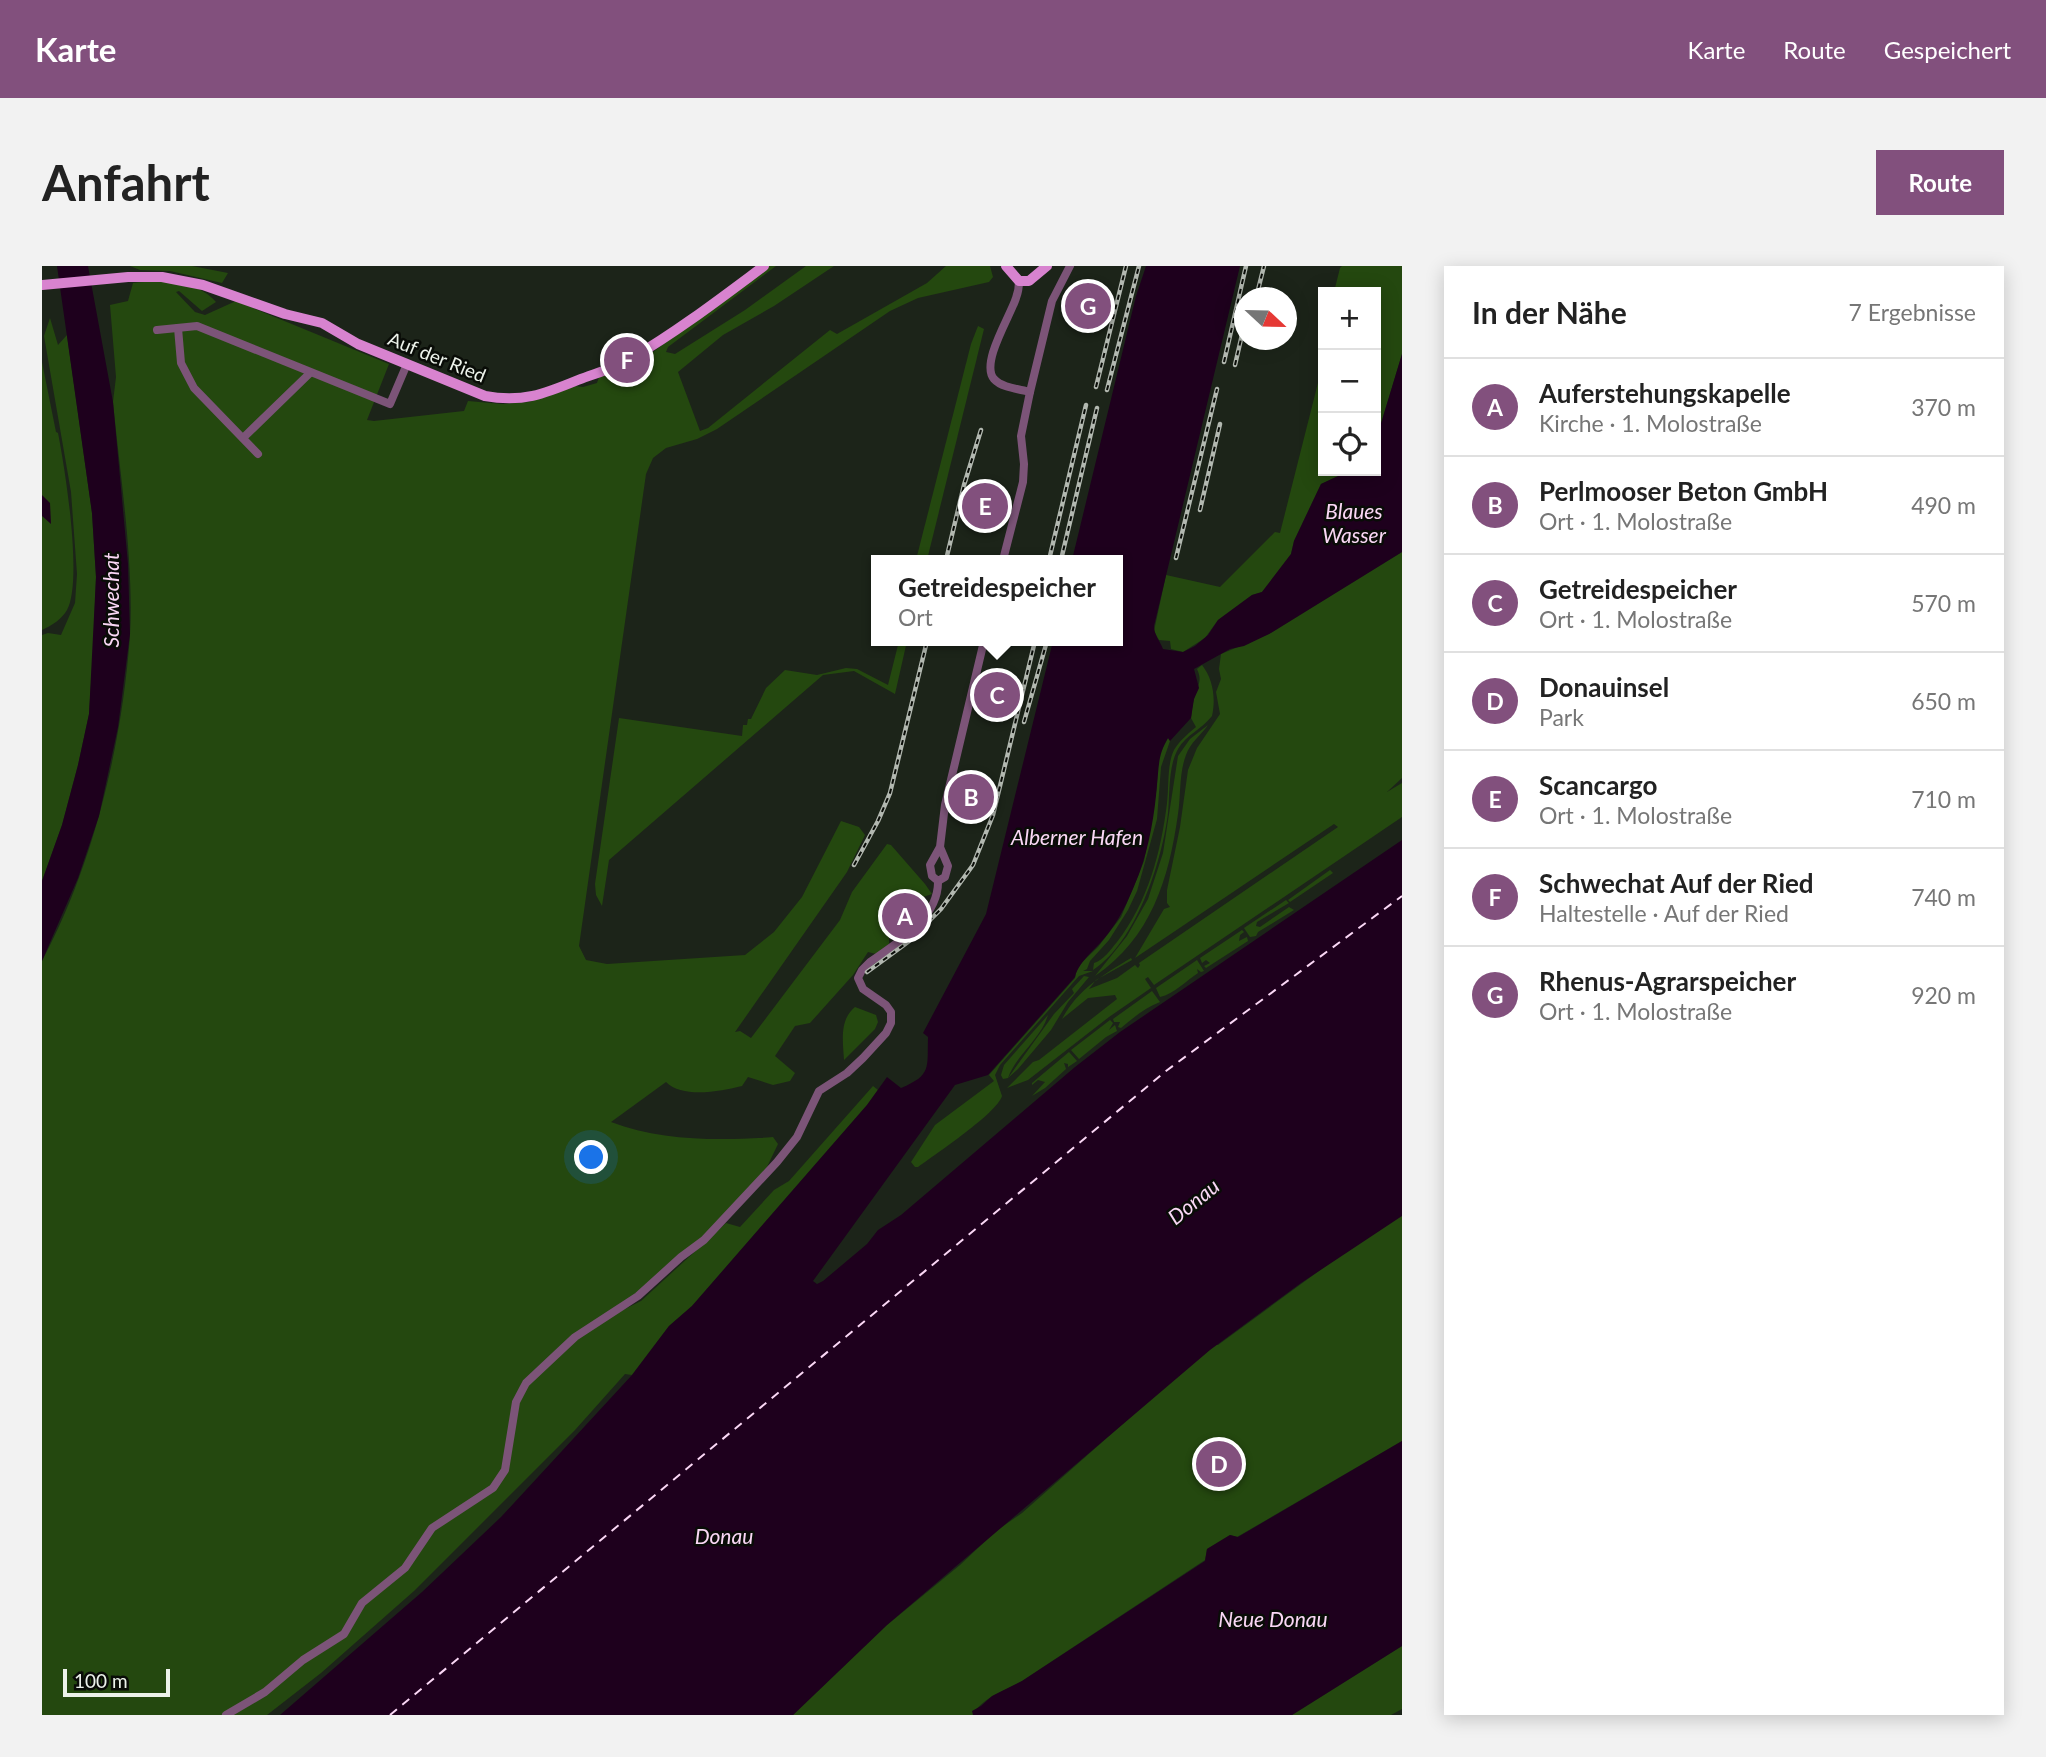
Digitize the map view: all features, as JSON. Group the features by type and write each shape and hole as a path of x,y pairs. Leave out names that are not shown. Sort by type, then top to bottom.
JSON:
{"main road":[{"name":"Auf der Ried","path":"42,285 162,277 213,288 285,314 322,323 358,344 485,396 505,400 530,398 630,359 675,331 764,266"},
{"path":"1006,266 1019,281 1029,281 1047,266"}],"street":[{"path":"1004,555 1023,482 1021,436 1030,392 1052,301 1070,266"},
{"path":"1019,281 1017,296 993,354 991,373 999,383 1030,392"},
{"path":"157,330 197,326 390,404 407,364"},
{"path":"178,328 181,363 194,388 258,454"},
{"path":"243,438 310,373"},
{"path":"938,881 930,870 940,847 945,805 983,646"},
{"path":"938,881 946,877 948,866 940,847"},
{"path":"226,1715 261,1695 303,1660 344,1634 366,1597 400,1574 411,1562 427,1533 492,1488 505,1470 516,1402 526,1383 575,1337 638,1296 709,1236 777,1162 797,1137 819,1091 847,1073 886,1033 891,1023 891,1012 886,1005 863,989 858,978 870,962 925,917 935,898 938,881"}],"green space":[{"path":"130,266 192,266 228,273 222,283 170,271 140,270"},
{"path":"769,266 776,266 668,347 666,352 675,354 745,310 806,266 834,266 774,306 723,335 678,372 700,431 708,428 830,330 837,334 927,283 946,266 990,266 993,277 989,282 918,298 890,311 717,429 697,439 666,448 653,458 646,474 579,946 586,960 607,964 745,955 774,932 802,897 841,821 859,827 865,835 847,872 735,1032 740,1031 751,1038 840,920 852,892 887,844 891,845 932,894 920,898 917,912 889,937 889,944 876,954 868,952 853,975 810,1023 795,1026 775,1056 795,1073 790,1081 773,1085 748,1077 742,1086 702,1092 682,1090 666,1082 611,1122 650,1133 691,1138 773,1137 778,1144 766,1169 708,1234 619,1312 641,1301 726,1223 740,1227 774,1190 789,1181 873,1086 878,1090 692,1306 669,1326 632,1375 625,1374 575,1430 414,1591 321,1673 267,1715 42,1715 42,961 77,884 91,844 112,761 126,677 130,635 130,578 113,402 116,377 110,305 128,301 133,283 178,283 199,289 216,302 202,311 179,291 176,292 195,312 205,315 236,301 389,364 367,420 374,421 464,411 468,401 502,404 529,402 575,386 597,383 599,377 605,375 629,371"},
{"path":"1402,266 1402,354 1381,423 1381,287 1335,287 1340,268"},
{"path":"50,318 58,345 67,335 92,513 96,577 89,714 62,825 42,881 42,635 61,635 75,603 77,574 71,492 44,336"},
{"path":"978,326 984,329 928,555 917,555 971,344"},
{"path":"42,362 65,471 73,575 67,610 56,622 42,630"},
{"path":"1318,383 1318,476 1338,476 1321,484 1294,541 1291,554 1262,592 1252,595 1218,620 1205,638 1183,652 1171,649 1170,641 1159,640 1154,631 1166,575 1220,587 1275,532 1280,533"},
{"path":"1402,552 1402,778 1387,792 1402,783 1402,817 1154,985 1148,977 1145,979 1151,988 1028,1080 1007,1088 1033,1062 1117,999 1115,995 1088,998 1062,1019 1083,991 1095,982 1089,989 1117,978 1135,965 1138,968 1139,963 1338,827 1334,824 1135,958 1164,909 1170,907 1167,903 1167,890 1188,770 1197,748 1220,714 1216,692 1221,679 1221,654 1269,634"},
{"path":"898,646 906,646 895,694 854,671 823,675 609,860 602,906 596,895 595,884 619,718 742,736 743,725 747,725 748,719 751,719 766,688 785,670 817,675 846,668 857,669 888,685"},
{"path":"1202,665 1213,689 1212,716 1178,749 1171,772 1165,833 1153,877 1122,941 1093,970 1094,963 1107,954 1128,927 1145,893 1157,858 1172,756 1179,743 1196,727 1191,718 1199,681 1197,669"},
{"path":"1208,725 1186,755 1174,838 1163,884 1154,905 1130,944 1095,976 1127,936 1148,899 1163,853 1178,756 1190,739"},
{"path":"1168,738 1170,741 1161,767 1157,819 1137,891 1109,940 1083,971 1093,971 1079,976 1000,1065 995,1075 1002,1096 998,1103 965,1133 915,1167 911,1162 935,1125 994,1081 989,1075 1075,978 1077,967 1098,947 1121,917 1144,861 1157,787 1158,758"},
{"path":"1330,870 1333,873 1290,902 1288,900"},
{"path":"1286,900 1289,903 1257,922 1256,926 1260,927 1289,907 1294,910 1258,932 1256,936 1250,937 1244,928"},
{"path":"1242,930 1244,932 1239,941 1247,937 1248,941 1206,968 1204,966 1210,963 1206,960 1202,963 1200,958"},
{"path":"1131,958 1132,960 1099,978 1111,970"},
{"path":"1197,960 1204,971 1197,969 1198,973 1160,997 1156,988"},
{"path":"1084,976 1089,977 1068,1002 1051,1030 1008,1078 1054,1014 1074,993 1072,989"},
{"path":"1152,991 1160,1002 1121,1028 1118,1027 1120,1022 1114,1022 1113,1019"},
{"path":"855,1007 876,1015 878,1022 875,1029 844,1060 844,1025"},
{"path":"1048,1015 1040,1032 1008,1078 1003,1079 1001,1075 1004,1065"},
{"path":"1110,1020 1113,1023 1109,1030 1115,1025 1117,1031 1079,1059 1071,1050"},
{"path":"1069,1052 1077,1061 1068,1067 1068,1064 1064,1063 1066,1069 1032,1096 1045,1082 1038,1080 1032,1083"},
{"path":"1402,1210 1402,1441 1237,1537 1230,1535 1207,1549 1205,1560 1022,1681 988,1699 973,1715 793,1715 887,1625 960,1565 996,1531 1022,1513 1213,1344 1218,1345"},
{"path":"1402,1646 1402,1709 1391,1715 1292,1715"}],"water":[{"name":"Schwechat","path":"57,266 88,266 113,402 128,564 130,634 118,727 99,816 78,878 42,961 42,881 62,825 89,714 96,577 92,513"},
{"name":"Donau","path":"1146,266 1240,266 1154,626 1163,649 1183,652 1195,646 1208,635 1218,620 1252,595 1262,592 1291,554 1294,541 1321,484 1338,476 1381,476 1381,423 1402,354 1402,552 1269,634 1244,646 1230,649 1194,669 1199,688 1191,718 1170,741 1168,738 1162,750 1146,853 1119,918 1106,937 1085,959 1075,977 988,1075 955,1085 813,1281 817,1284 823,1281 867,1244 878,1230 901,1215 1120,1032 1402,840 1402,1216 1301,1283 1210,1350 887,1625 793,1715 280,1715 422,1592 501,1517 632,1375 669,1326 692,1306 867,1105 887,1077 901,1088 923,1074 927,1063 928,1037 923,1033 986,914 1052,646 1123,646 1123,555 1073,555 1136,296"},
{"path":"42,495 50,503 51,524 42,516"},
{"name":"Neue Donau","path":"1402,1441 1402,1646 1292,1715 973,1715 972,1711 992,1696 1022,1681 1205,1561 1207,1549 1230,1535 1238,1537"}],"ferry route":[{"path":"390,1715 1166,1071 1402,896"}],"railway":[{"path":"1096,387 1126,266"},
{"path":"1107,390 1139,266"},
{"path":"1224,362 1246,266"},
{"path":"1259,287 1264,266"},
{"path":"1235,365 1238,350"},
{"path":"1176,558 1217,389"},
{"path":"1050,555 1086,405"},
{"path":"1062,555 1097,408"},
{"path":"1200,510 1220,424"},
{"path":"947,555 981,430"},
{"path":"854,865 890,793 926,646"},
{"path":"867,972 908,942 941,909 973,865 993,815 1034,646"},
{"path":"1024,722 1046,646"}],"place":[{"name":"Rhenus-Agrarspeicher","path":"1088,306"},
{"name":"Schwechat Auf der Ried","path":"627,360"},
{"name":"Scancargo","path":"985,506"},
{"name":"Getreidespeicher","path":"997,695"},
{"name":"Perlmooser Beton GmbH","path":"971,797"},
{"name":"Auferstehungskapelle","path":"905,916"},
{"name":"Donauinsel","path":"1219,1464"}],"water label":[{"name":"Blaues Wasser","path":"1354,524"},
{"name":"Alberner Hafen","path":"1077,838"}]}
